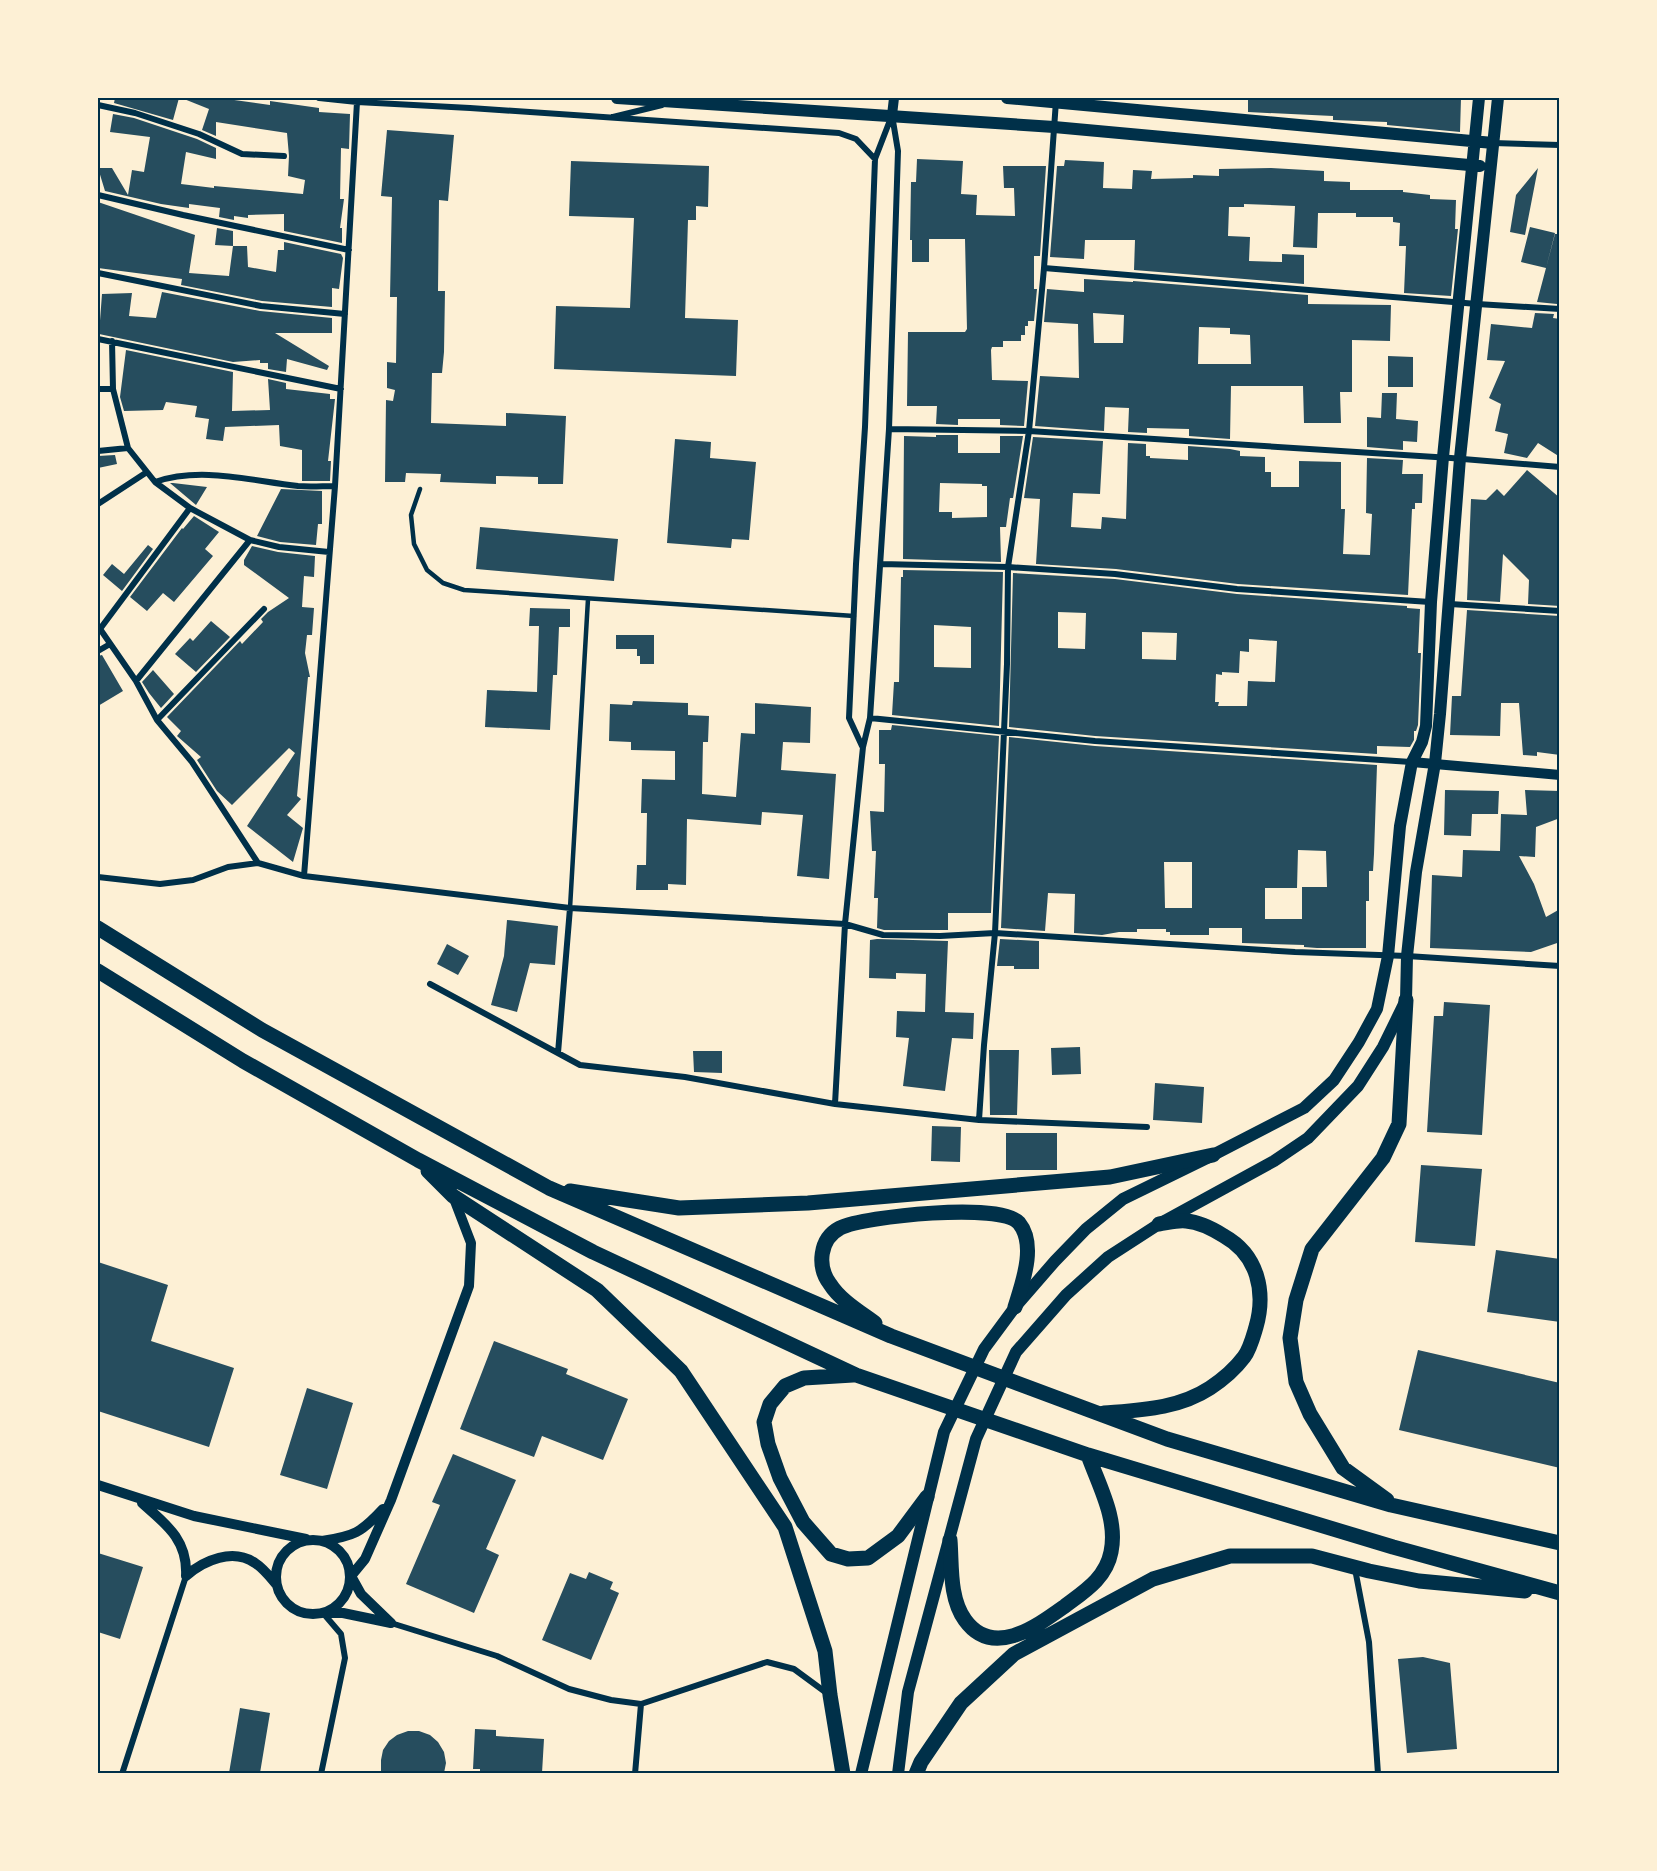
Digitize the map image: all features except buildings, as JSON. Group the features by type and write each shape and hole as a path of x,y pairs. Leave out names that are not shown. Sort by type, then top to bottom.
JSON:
{"highway":[{"path":"98,928 262,1030 549,1188 891,1336 1167,1439 1397,1507 1560,1543"},
{"path":"98,970 243,1061 417,1161 593,1252 856,1375 1088,1455 1393,1547 1560,1594"},
{"path":"1397,1507 1343,1468 1310,1414 1296,1382 1290,1338 1296,1300 1312,1249 1383,1158 1399,1124 1406,1000"},
{"path":"549,1188 678,1208 808,1203 1110,1177 1213,1155"},
{"path":"417,1161 453,1196 597,1290 681,1371 785,1527 825,1651 843,1773"},
{"path":"891,1336 829,1284 822,1265 823,1249 828,1239 838,1229 873,1218 961,1212 1011,1217 1020,1224 1026,1240 1027,1255 1024,1277 1015,1307"},
{"path":"1098,1414 1159,1408 1190,1398 1208,1389 1233,1369 1244,1356 1252,1341 1261,1305 1261,1290 1258,1276 1242,1250 1229,1238 1210,1228 1186,1221 1158,1224"},
{"path":"856,1375 804,1378 785,1386 770,1404 764,1422 768,1444 780,1478 803,1522 831,1554 848,1559 868,1558 898,1536 927,1497"},
{"path":"950,1540 954,1592 958,1609 966,1622 979,1633 996,1638 1015,1636 1033,1629 1095,1583 1106,1569 1112,1552 1112,1519 1088,1455"},
{"path":"916,1773 961,1703 1014,1654 1153,1578 1230,1556 1312,1556 1419,1581 1560,1594"}],"main road":[{"path":"617,98 1054,127 1492,168"},
{"path":"1007,98 1056,100 1493,143"},
{"path":"861,1773 944,1432 984,1349 1015,1307 1086,1229 1123,1199 1304,1108 1334,1080 1377,1009 1388,956 1400,826 1412,762 1422,742 1425,726 1431,602 1443,458 1479,98"},
{"path":"898,1773 908,1692 976,1439 1016,1352 1066,1295 1108,1257 1158,1224 1275,1161 1308,1138 1358,1086 1383,1047 1406,1000 1407,956 1416,872 1435,763 1450,604 1460,458 1498,98"}],"street":[{"path":"319,98 839,133 856,140 875,159"},
{"path":"863,747 849,718 865,427 875,159 892,115 894,98"},
{"path":"979,1120 995,933 1008,567 1029,431 1056,100"},
{"path":"304,876 335,486 357,102"},
{"path":"607,118 674,102"},
{"path":"98,105 135,112 199,134 242,154 284,156"},
{"path":"835,1104 845,924 863,747 870,718 889,429 898,151 892,115"},
{"path":"1493,143 1560,145"},
{"path":"98,195 349,250"},
{"path":"1044,268 1560,309"},
{"path":"98,273 261,306 345,314"},
{"path":"98,339 341,388"},
{"path":"112,341 113,389 128,448 155,482 190,508 250,540 279,547 329,552"},
{"path":"98,389 113,389"},
{"path":"889,429 1029,431 1460,458 1560,467"},
{"path":"98,451 128,448"},
{"path":"98,504 147,472"},
{"path":"155,482 173,476 226,476 300,486 335,486"},
{"path":"190,508 99,628 136,681 157,720 192,762 258,863"},
{"path":"136,681 250,540"},
{"path":"881,564 1008,567 1115,574 1237,589 1431,602"},
{"path":"1450,604 1560,611"},
{"path":"157,720 264,609"},
{"path":"98,651 110,644"},
{"path":"870,718 1095,741 1435,763 1560,775"},
{"path":"98,877 160,884 193,880 228,867 258,863 304,876 570,908 845,924 883,934 940,936 995,933 1560,966"},
{"path":"558,1053 570,908"},
{"path":"430,984 580,1065 686,1077 835,1104 979,1120 1147,1127"},
{"path":"323,1613 334,1608 343,1599 349,1588 351,1576 365,1559 391,1500 469,1286 471,1243 453,1196"},
{"path":"98,1485 194,1516 333,1545 342,1553 361,1594 391,1623"},
{"path":"122,1773 186,1576 187,1564 174,1532 138,1499"},
{"path":"322,1541 349,1537 368,1526 391,1500"},
{"path":"309,1539 287,1550 280,1559 276,1571 276,1584 280,1595 288,1605 299,1611 311,1614 343,1613 391,1623 497,1656 568,1689 611,1700 641,1704 767,1662 795,1669 830,1695"},
{"path":"186,1576 198,1564 221,1557 237,1557 255,1563 276,1584"},
{"path":"1354,1567 1369,1642 1378,1773"},
{"path":"321,1773 345,1658 341,1634 323,1613"},
{"path":"635,1773 641,1704"}],"lane":[{"path":"420,489 411,515 414,544 427,570 443,583 464,590 854,616"},
{"path":"570,908 588,599"}]}
